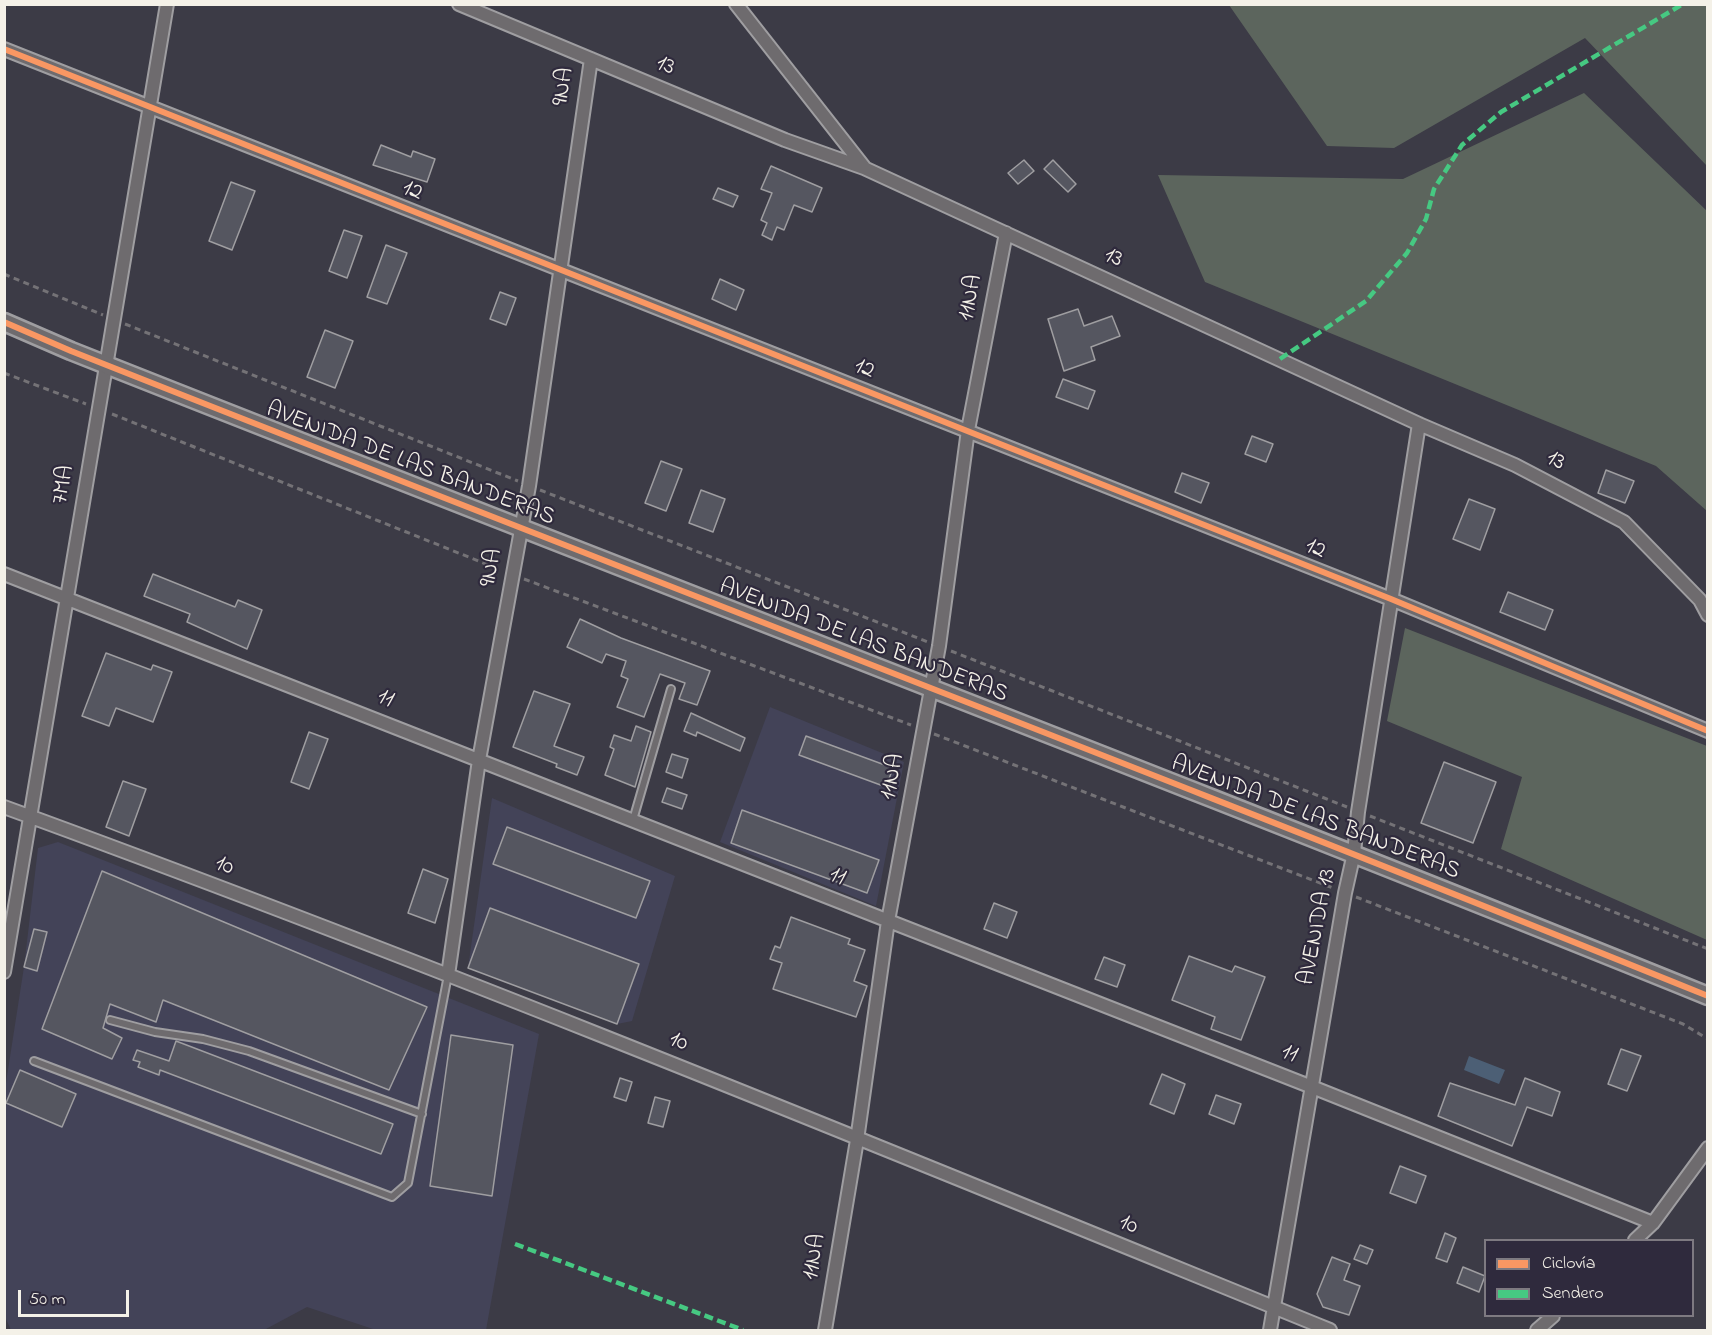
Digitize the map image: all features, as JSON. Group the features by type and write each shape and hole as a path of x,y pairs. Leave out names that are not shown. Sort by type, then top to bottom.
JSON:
{"street":[{"name":"7MA","path":"4,972 167,4"},
{"name":"13","path":"459,4 786,140 864,168 1419,424 1515,465 1624,522 1700,600 1707,615"},
{"path":"736,4 864,168"},
{"name":"12","path":"4,49 969,430 1392,600 1707,731"},
{"name":"9NA","path":"448,975 479,760 529,486 591,59"},
{"name":"11NA","path":"825,1330 857,1140 888,921 939,646 969,430 1006,233"},
{"name":"AVENIDA DE LAS BANDERAS","path":"4,322 107,365 521,528 1354,853 1707,996"},
{"name":"AVENIDA 13","path":"1270,1330 1345,893 1354,853 1358,812 1419,424"},
{"name":"11","path":"4,574 1653,1223"},
{"name":"10","path":"4,807 612,1038 857,1140 1330,1330"},
{"path":"1636,1239 1653,1223 1707,1148"},
{"path":"1537,1330 1552,1317"}],"lane":[{"path":"633,820 671,688"},
{"path":"34,1061 392,1197 408,1183 448,975"},
{"path":"110,1020 155,1032 203,1039 249,1051 422,1114"}],"path":[{"path":"4,274 529,486 1707,949"},
{"path":"4,373 514,575 924,730 1683,1024 1707,1039"}],"shaded area":[{"path":"1229,5 1707,5 1707,166 1585,38 1394,148 1327,146"},
{"path":"1584,93 1707,211 1707,511 1656,466 1205,282 1158,175 1403,179"},
{"path":"1405,628 1707,746 1707,940 1501,849 1522,777 1387,721"},
{"path":"770,707 904,762 876,906 720,842"},
{"path":"492,798 675,876 632,1021 617,1024 468,968"},
{"path":"58,842 539,1034 486,1330 376,1330 307,1307 264,1330 11,1330 5,1317 5,1089 24,967 38,848"},
{"path":"1469,1056 1505,1070 1499,1084 1464,1070"}],"building":[{"path":"381,145 411,157 413,151 435,159 427,182 373,165"},
{"path":"1024,160 1034,171 1018,184 1008,173"},
{"path":"1053,160 1076,184 1068,192 1044,169"},
{"path":"771,166 822,188 812,212 794,205 784,230 777,227 772,240 762,235 767,223 761,220 772,193 761,189"},
{"path":"231,182 255,191 232,250 209,241"},
{"path":"718,188 738,196 733,207 713,199"},
{"path":"344,230 362,236 347,278 329,271"},
{"path":"386,245 407,253 387,304 367,297"},
{"path":"720,279 744,290 736,310 712,299"},
{"path":"500,292 516,298 506,325 490,319"},
{"path":"1078,309 1084,326 1112,316 1120,336 1091,347 1095,360 1064,371 1048,319"},
{"path":"325,330 353,341 335,388 307,377"},
{"path":"1063,379 1095,391 1088,409 1056,397"},
{"path":"1252,436 1273,444 1266,462 1245,454"},
{"path":"661,461 682,469 666,511 645,503"},
{"path":"1606,470 1634,481 1625,503 1598,493"},
{"path":"1182,473 1209,483 1201,503 1175,492"},
{"path":"701,490 725,499 713,532 689,523"},
{"path":"1469,499 1495,509 1480,550 1453,539"},
{"path":"153,574 235,607 238,600 262,610 247,649 187,622 190,614 144,596"},
{"path":"1508,592 1553,610 1545,630 1500,612"},
{"path":"580,619 621,638 710,671 697,705 679,699 685,683 660,674 644,717 617,707 628,679 621,676 626,661 606,654 602,663 567,647"},
{"path":"106,653 151,670 153,665 172,672 153,722 116,708 109,726 82,716"},
{"path":"534,691 570,704 554,746 584,757 577,775 556,767 557,764 513,747"},
{"path":"691,713 745,738 740,751 697,732 696,736 684,731"},
{"path":"636,726 651,732 635,787 605,775 614,749 610,747 614,735 631,741"},
{"path":"309,732 328,739 309,789 291,782"},
{"path":"806,736 893,768 886,787 799,755"},
{"path":"672,754 688,759 682,778 666,772"},
{"path":"1444,762 1496,782 1473,843 1421,823"},
{"path":"123,781 146,789 129,836 106,827"},
{"path":"667,788 687,795 682,809 662,802"},
{"path":"742,810 879,860 867,893 731,843"},
{"path":"507,827 650,881 636,918 493,864"},
{"path":"423,869 448,879 435,923 408,913"},
{"path":"102,871 427,1007 389,1090 163,1000 156,1022 110,1004 103,1028 122,1038 112,1059 42,1029"},
{"path":"994,903 1017,912 1007,938 984,929"},
{"path":"490,908 639,964 617,1024 468,968"},
{"path":"791,917 850,939 848,944 865,950 854,981 867,986 856,1017 773,989 782,963 770,959 775,946 780,948"},
{"path":"34,929 47,932 37,971 24,967"},
{"path":"1189,956 1232,972 1235,966 1265,977 1241,1040 1211,1029 1215,1017 1172,1000"},
{"path":"1104,957 1125,965 1117,987 1095,979"},
{"path":"451,1035 513,1045 492,1196 430,1186"},
{"path":"176,1041 393,1124 381,1154 160,1070 159,1075 138,1067 140,1062 133,1060 137,1050 169,1061"},
{"path":"1621,1049 1641,1056 1627,1091 1608,1084"},
{"path":"20,1070 76,1094 62,1127 6,1103"},
{"path":"1162,1074 1185,1084 1174,1114 1150,1104"},
{"path":"620,1078 632,1082 626,1101 614,1097"},
{"path":"1525,1078 1560,1092 1552,1116 1527,1107 1512,1146 1438,1116 1450,1083 1515,1105"},
{"path":"1216,1095 1241,1104 1234,1124 1209,1114"},
{"path":"655,1097 670,1101 663,1127 648,1123"},
{"path":"1400,1166 1426,1176 1416,1203 1390,1193"},
{"path":"1445,1233 1456,1238 1447,1262 1436,1258"},
{"path":"1360,1245 1373,1250 1367,1264 1354,1259"},
{"path":"1332,1257 1350,1264 1344,1280 1360,1286 1349,1315 1323,1307 1317,1294"},
{"path":"1463,1267 1484,1276 1479,1292 1457,1283"}],"marked path":[{"path":"1280,359 1366,301 1407,253 1426,219 1434,189 1462,145 1501,112 1683,4"},
{"path":"515,1244 743,1330"}],"cycle path":[{"path":"4,49 1391,599 1708,731"},
{"path":"4,322 71,351 1708,996"}]}
